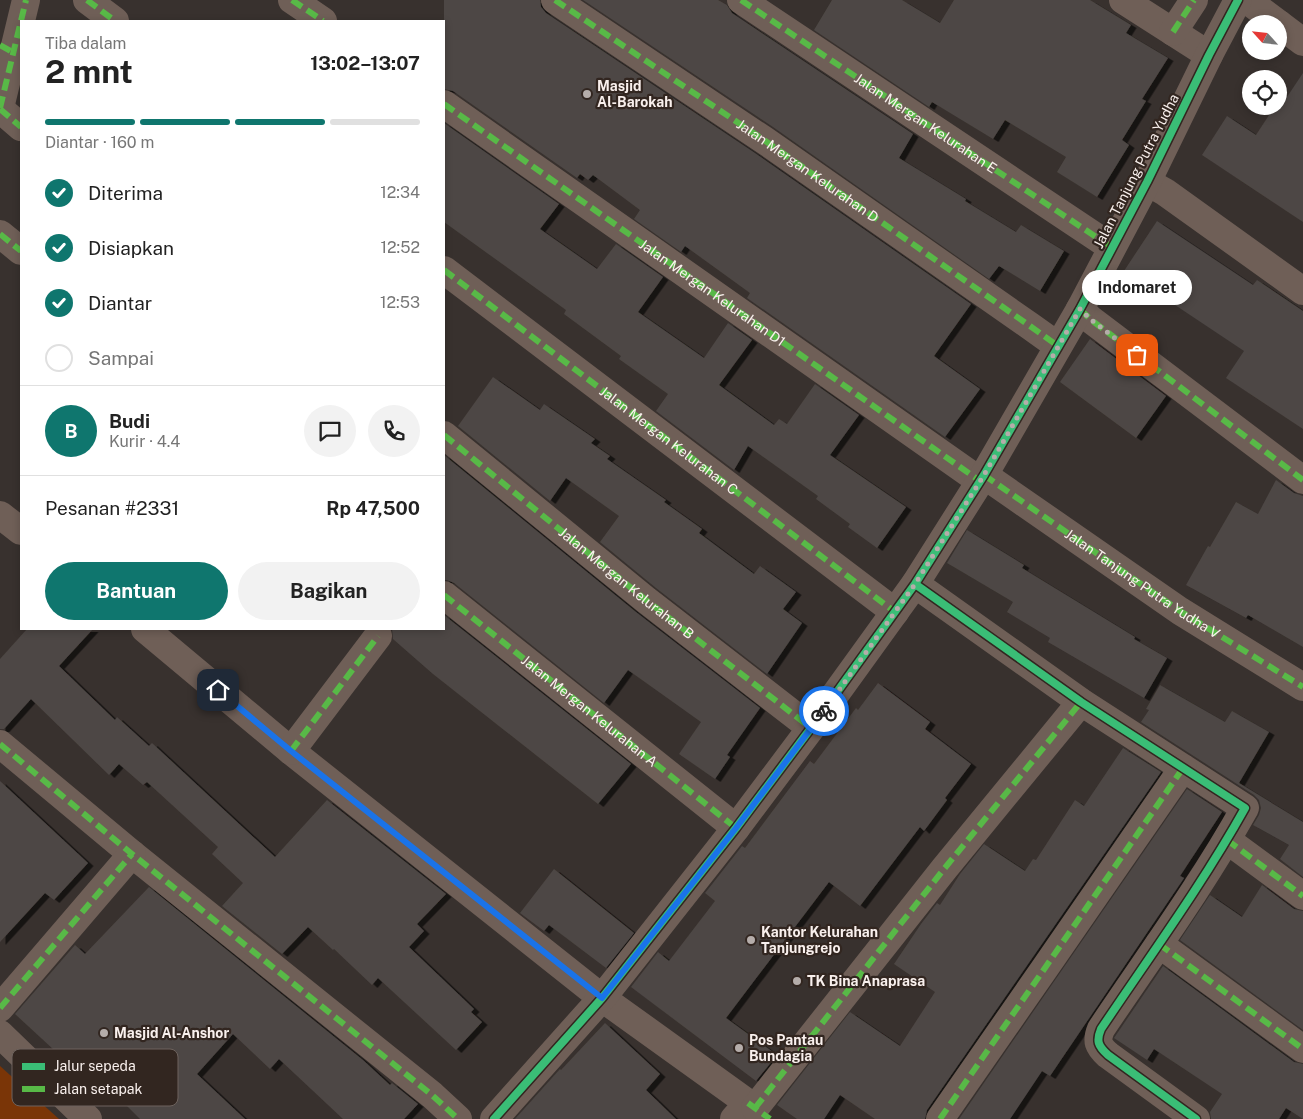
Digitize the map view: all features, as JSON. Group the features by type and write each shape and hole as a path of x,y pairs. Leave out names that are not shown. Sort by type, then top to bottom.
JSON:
{"street":[{"path":"20,126 0,109 7,49 26,0"},
{"path":"87,0 114,20"},
{"path":"292,0 322,20"},
{"name":"Jalan Mergan Kelurahan D","path":"556,0 764,140 1058,346"},
{"name":"Jalan Mergan Kelurahan E","path":"741,0 1111,247"},
{"path":"1123,0 1209,54"},
{"path":"1173,32 1194,0"},
{"name":"Jalan Tanjung Putra Yudha","path":"494,1119 602,998 736,828 915,584 982,478 1058,346 1085,314 1111,247 1156,187 1209,54 1238,0"},
{"path":"1247,0 1267,15"},
{"path":"1288,31 1303,42"},
{"name":"Jalan Mergan Kelurahan D1","path":"445,105 982,478"},
{"path":"1156,187 1303,291"},
{"path":"0,234 20,251"},
{"name":"Jalan Mergan Kelurahan C","path":"445,271 895,612"},
{"path":"1085,314 1303,480"},
{"name":"Jalan Mergan Kelurahan B","path":"445,436 646,600 811,728"},
{"name":"Jalan Tanjung Putra Yudha V","path":"982,478 1180,611 1303,687"},
{"path":"0,515 20,530"},
{"path":"915,584 1081,702 1244,808 1227,840 1101,1029 1098,1038 1102,1050 1108,1055 1196,1119"},
{"name":"Jalan Mergan Kelurahan A","path":"445,596 736,828"},
{"path":"146,630 291,751 602,998 752,1112 944,869 1081,702"},
{"path":"291,751 378,636"},
{"path":"0,744 458,1119"},
{"path":"940,1119 1183,768"},
{"path":"1227,840 1303,896"},
{"path":"0,1008 132,854"},
{"path":"1159,944 1303,1050"},
{"path":"0,1034 16,1049"},
{"path":"75,1106 88,1119"}],"shaded area":[{"path":"0,1066 12,1077 12,1106 45,1106 59,1119 0,1119"}],"building":[{"path":"444,0 540,0 541,7 546,13 755,153 971,304 934,356 980,389 945,437 747,298 750,293 685,246 681,252 634,219 640,210 593,175 588,180 580,174 577,178 453,91 445,89"},
{"path":"583,0 718,0 727,5 732,13 913,134 899,158 1016,232 1021,225 1064,251 1040,291 999,266 989,279 773,127"},
{"path":"832,0 902,0 940,23 954,0 1090,0 1131,25 1126,33 1168,58 1142,99 1146,101 1122,140 1129,145 1097,197 1057,172 1066,157 1005,120 993,139 932,102 929,107 814,30"},
{"path":"1303,73 1303,222 1202,155 1227,116 1256,135 1269,115 1287,115 1287,97"},
{"path":"445,124 559,204 540,229 597,269 616,244 663,277 638,312 704,358 728,323 752,340 719,385 774,425 779,419 787,424 815,384 859,415 830,455 906,507 877,548 848,527 850,524 816,499 818,496 748,446 734,470 656,411 668,394 619,359 621,356 564,314 566,310 445,223"},
{"path":"1157,221 1253,285 1257,280 1303,311 1303,429 1226,378 1244,351 1124,271"},
{"path":"1090,339 1166,396 1136,438 1060,382"},
{"path":"493,377 540,410 544,404 595,439 591,443 610,456 607,459 666,500 664,502 702,529 699,533 754,574 760,566 796,592 783,609 802,623 767,674 600,542 619,516 566,478 550,501 458,426"},
{"path":"445,456 636,612 760,708 727,755 730,757 715,779 679,754 701,722 628,670 604,703 454,583 445,580"},
{"path":"1276,480 1294,493 1303,496 1303,647 1248,615 1246,618 1186,585 1236,502 1258,514"},
{"path":"967,530 1024,565 1022,568 1167,658 1144,698 1048,642 1050,638 1007,612 1013,602 947,563"},
{"path":"445,616 631,764 598,804 433,674 393,639 392,630 445,630"},
{"path":"26,630 92,630 59,666 115,720 117,717 149,746 152,743 275,857 327,800 446,894 417,924 424,931 409,947 474,1009 471,1012 482,1022 456,1050 378,978 372,985 308,927 282,954 222,906 243,883 212,854 218,847 147,782 143,785 119,764 109,775 31,699 4,729 0,729 0,659"},
{"path":"878,683 930,722 925,729 971,764 945,798 947,800 924,831 920,827 860,906 829,882 726,1018 777,1055 756,1081 631,987 658,952 669,961 715,901 705,893 742,846 745,848 810,761 814,764 856,708 858,710"},
{"path":"1160,685 1225,722 1232,711 1269,732 1239,783 1303,822 1303,877 1280,859 1289,845 1253,825 1261,808 1259,800 1254,795 1141,722 1149,710 1146,709"},
{"path":"1123,748 1161,772 927,1110 925,1119 875,1119 840,1095 824,1119 797,1119 777,1105 850,1012 900,1046 935,992 894,964 921,924 937,903 940,905 960,874 984,844 1025,871 1033,859 1036,860 1075,800 1084,806"},
{"path":"0,781 88,863 54,900 45,893 0,942"},
{"path":"1187,789 1222,812 1180,876 1184,878 1050,1076 1042,1071 1010,1119 959,1119"},
{"path":"554,869 634,933 606,968 549,925 544,931 520,913"},
{"path":"1262,885 1294,909 1303,911 1303,1030 1180,940 1210,895 1242,917"},
{"path":"149,887 363,1060 390,1085 392,1083 418,1104 404,1119 343,1119 279,1059 270,1069 233,1034 197,1074 245,1119 140,1119 127,1106 178,1106 178,1049 53,1049 15,1014 75,945 85,954"},
{"path":"1163,966 1294,1062 1303,1064 1303,1119 1286,1108 1279,1119 1211,1119 1210,1112 1222,1094 1154,1049 1147,1060 1114,1038"},
{"path":"605,1023 660,1074 646,1090 676,1119 515,1119 560,1069"}],"marked path":[{"path":"21,20 26,0"},
{"path":"87,0 114,20"},
{"path":"292,0 322,20"},
{"path":"555,0 764,140 1058,346"},
{"path":"741,0 1111,247"},
{"path":"1173,32 1194,0"},
{"path":"0,108 20,25"},
{"path":"0,45 14,53"},
{"path":"445,105 980,481"},
{"path":"0,109 20,126"},
{"path":"0,234 20,250"},
{"path":"445,271 895,612"},
{"path":"1080,309 1090,319 1303,480"},
{"path":"445,436 646,600 811,728"},
{"path":"984,475 1180,611 1303,687"},
{"path":"445,596 736,828"},
{"path":"291,751 378,636"},
{"path":"755,1108 944,869 1081,702"},
{"path":"0,744 132,854 432,1095 458,1119"},
{"path":"940,1119 1183,768"},
{"path":"1227,840 1303,896"},
{"path":"0,1008 132,854"},
{"path":"1159,944 1303,1049"},
{"path":"748,1103 770,1119"}],"cycle path":[{"path":"494,1119 602,998 736,828 915,584 984,475 1080,309 1147,182 1238,0"},
{"path":"915,584 1081,702 1245,808 1193,893 1101,1029 1098,1040 1100,1046 1108,1055 1196,1119"}],"way so far":[{"path":"824,711 915,584 984,475 1080,309 1090,319 1137,355"}],"place":[{"name":"Masjid Al-Barokah","path":"587,94"},
{"name":"Indomaret","path":"1137,355"},
{"name":"Kantor Kelurahan Tanjungrejo","path":"751,940"},
{"name":"TK Bina Anaprasa","path":"797,981"},
{"name":"Masjid Al-Anshor","path":"104,1033"},
{"name":"Pos Pantau Bundagia","path":"739,1048"}],"route":[{"path":"218,690 291,751 602,998 736,828 824,711"}]}
